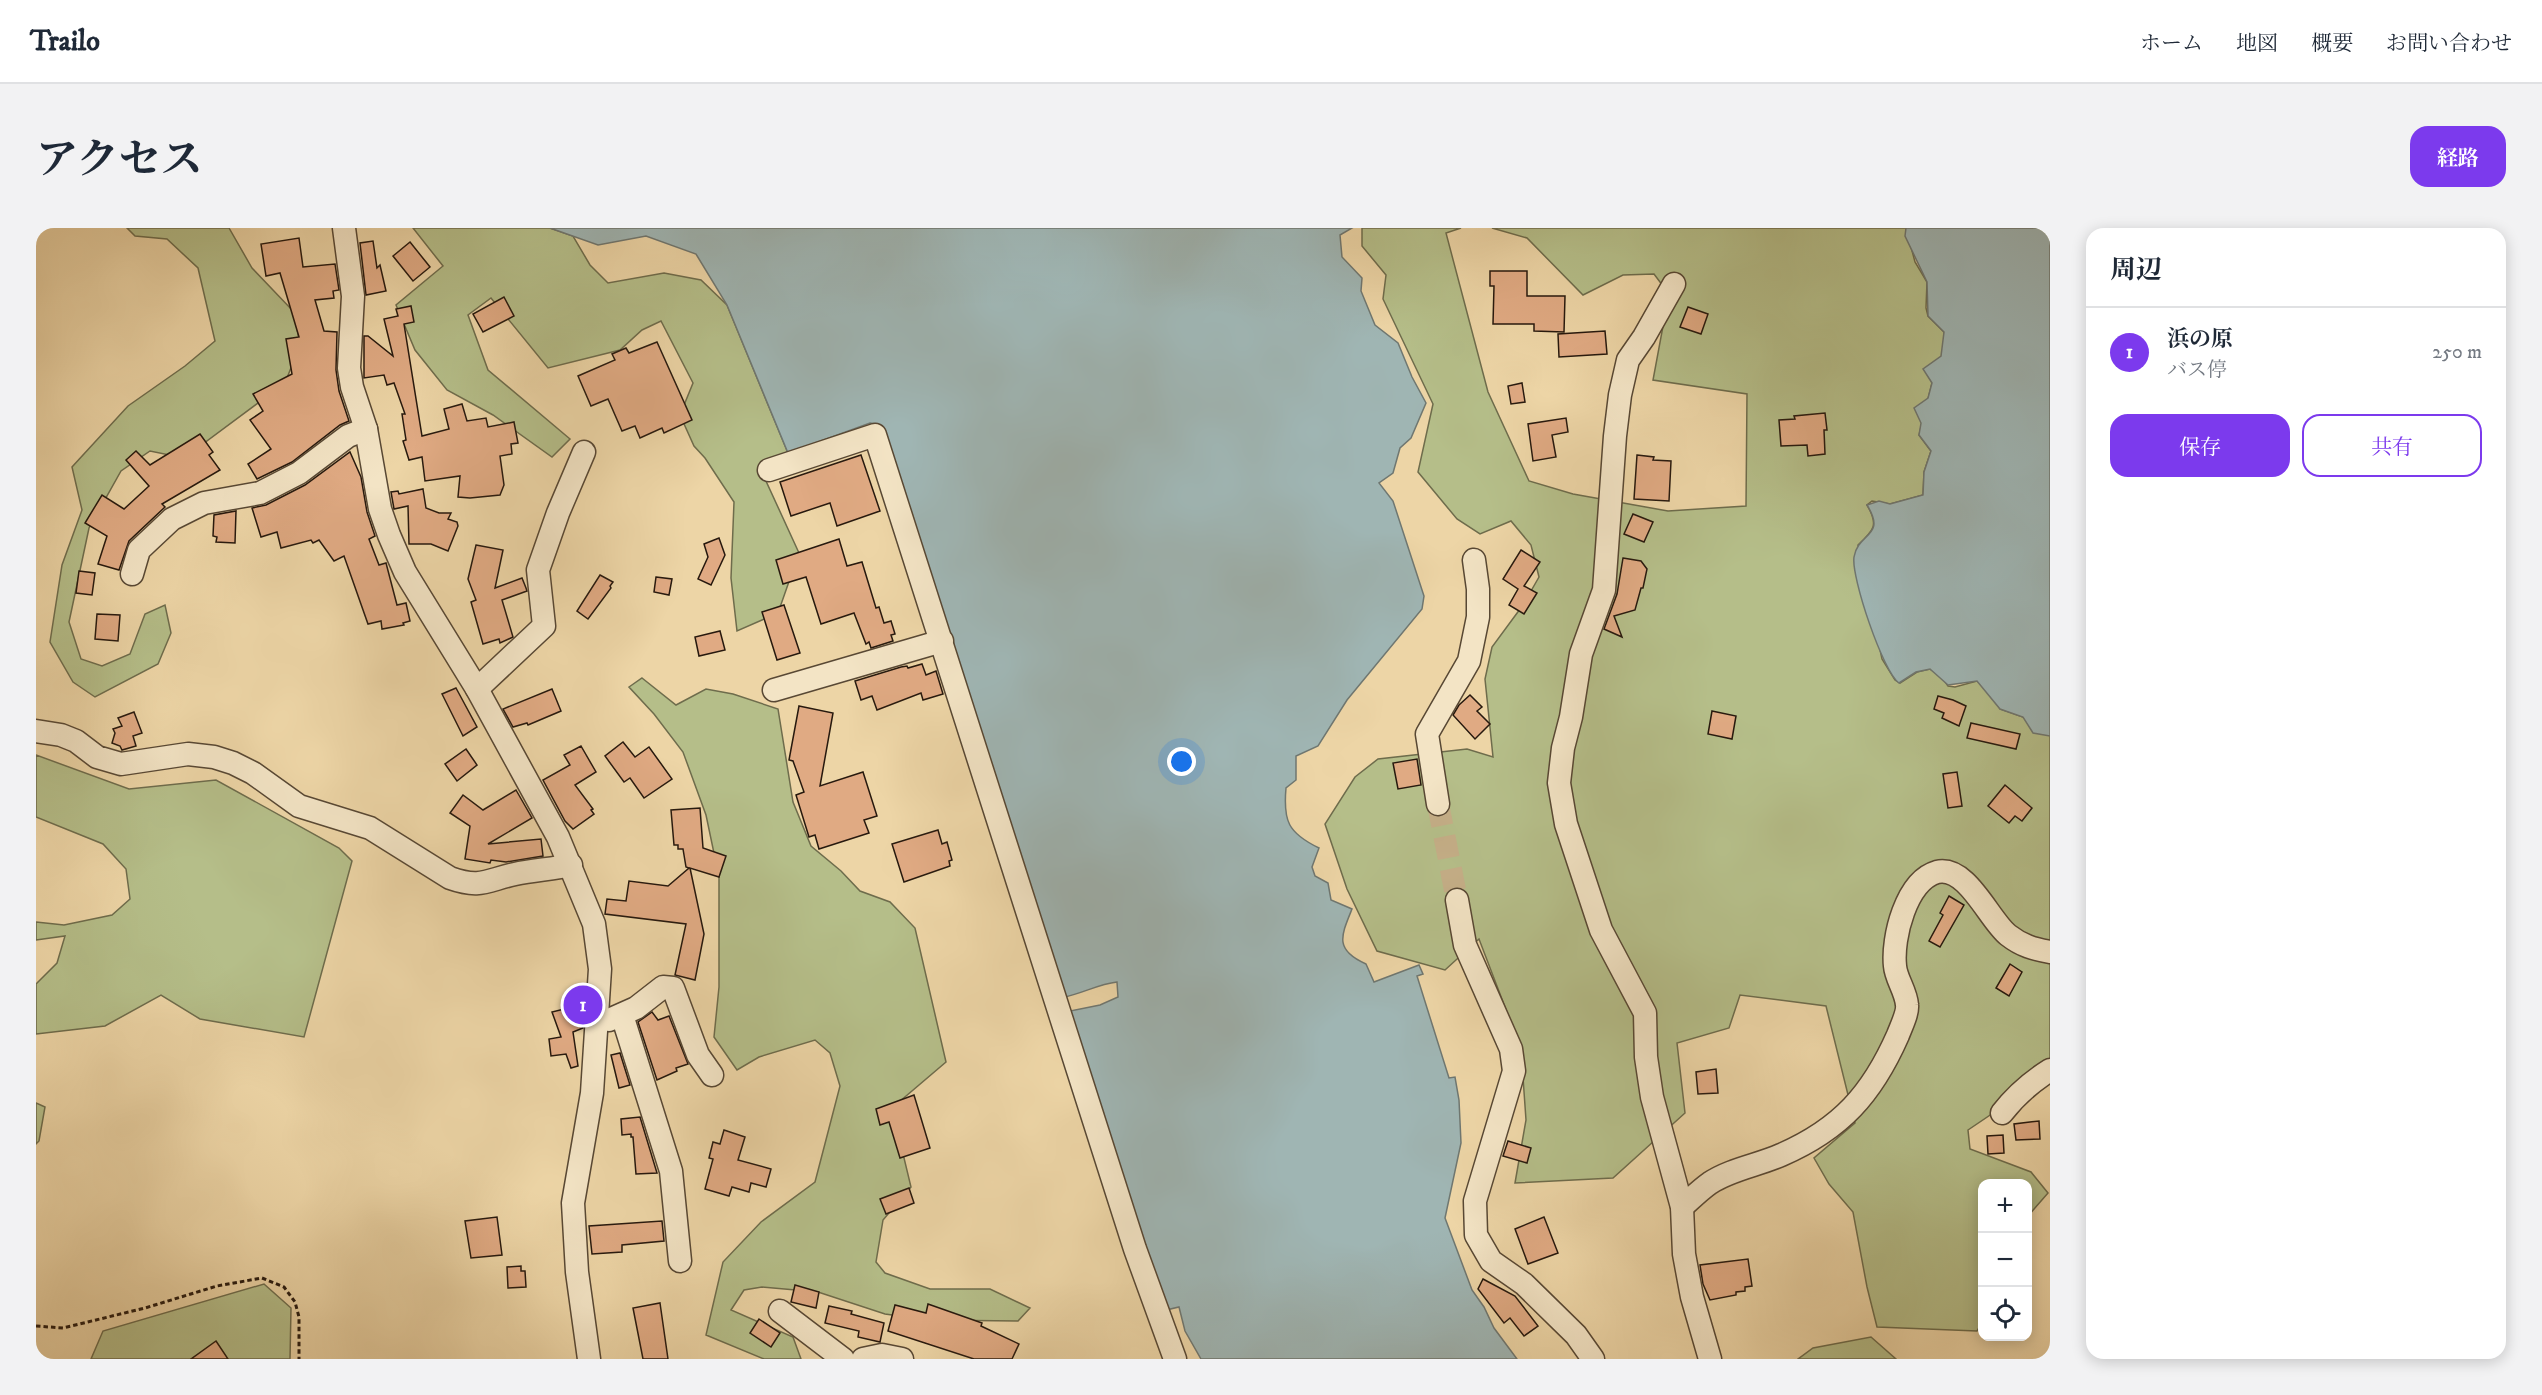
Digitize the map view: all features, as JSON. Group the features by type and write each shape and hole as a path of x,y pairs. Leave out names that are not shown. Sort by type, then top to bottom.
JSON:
{"street":[{"path":"344,228 353,296 349,368 352,387 366,429 380,509 405,572 477,689 572,866 594,924 598,942 600,969 597,1026 588,1123 573,1203 577,1272 589,1359"},
{"path":"1674,284 1649,330 1628,360 1620,395 1615,436 1604,590 1581,654 1571,717 1563,748 1559,783 1566,824 1601,930 1645,1013 1646,1057 1652,1097 1682,1207 1686,1264 1692,1297 1710,1359"},
{"path":"132,574 140,549 172,519 204,504 260,493 298,473 348,436 366,429"},
{"path":"769,470 875,435 1136,1249 1175,1359"},
{"path":"477,689 544,626 538,570 558,513 584,452"},
{"path":"1438,804 1427,734 1470,661 1478,618 1479,589 1474,560"},
{"path":"774,690 942,641"},
{"path":"36,731 61,735 76,741 97,757 121,764 188,754 214,757 233,763 253,773 299,806 370,828 450,878 469,884 489,883 515,874 572,866"},
{"path":"1682,1207 1710,1183 1813,1141 1851,1112 1872,1083 1899,1034 1907,1005 1895,967 1896,935 1904,908 1918,886 1936,872 1950,872 1963,880 2007,934 2026,947 2050,951"},
{"path":"1457,900 1465,945 1511,1049 1515,1071 1475,1201 1476,1235 1491,1261 1524,1284 1576,1335 1593,1359"},
{"path":"597,1026 622,1015 649,999 663,987 673,988 698,1055 712,1075"},
{"path":"622,1015 671,1171 680,1261"},
{"path":"2002,1113 2014,1098 2050,1070"},
{"path":"780,1311 843,1359"},
{"path":"863,1359 882,1355 902,1359"}],"path":[{"path":"36,1326 63,1328 145,1308 217,1286 262,1278 284,1287 295,1302 299,1317 299,1359"}],"green space":[{"path":"127,228 229,228 252,268 294,312 300,345 285,383 184,458 150,451 121,471 89,528 69,622 81,659 102,666 130,654 145,614 165,605 171,633 158,664 95,697 73,682 50,642 62,565 82,510 72,467 128,406 185,366 215,341 198,268 167,239 135,236"},
{"path":"413,228 550,228 573,236 590,265 608,283 664,273 701,280 727,305 788,453 766,481 799,553 778,613 737,631 731,578 734,502 705,458 694,446 680,415 693,383 661,321 642,330 620,350 548,368 491,298 468,315 488,370 570,439 552,457 493,415 447,390 415,350 396,305 443,266"},
{"path":"1362,228 1461,228 1446,233 1488,392 1529,481 1573,494 1668,511 1746,506 1747,394 1653,380 1669,294 1654,274 1623,275 1583,295 1527,238 1492,228 1906,228 1915,262 1927,282 1928,316 1944,332 1945,347 1932,383 1919,435 1931,451 1924,472 1923,495 1890,504 1872,501 1867,505 1873,518 1873,527 1858,545 1882,659 1895,680 1900,683 1917,672 1930,669 1941,676 1948,686 1955,687 1977,681 1991,693 2000,709 2023,717 2050,736 2050,1084 2017,1097 1968,1130 1970,1149 2031,1172 2048,1193 2032,1211 2032,1179 1978,1179 1977,1331 1877,1327 1853,1212 1829,1184 1814,1158 1855,1123 1826,1006 1740,995 1729,1028 1677,1043 1685,1113 1613,1178 1515,1183 1526,1120 1521,1049 1479,939 1445,970 1377,951 1347,889 1325,824 1355,777 1378,759 1467,749 1493,757 1485,679 1492,647 1523,605 1539,577 1531,545 1511,521 1480,534 1457,519 1418,472 1433,404 1383,299 1386,275 1362,246"},
{"path":"642,678 676,705 706,689 733,694 778,709 793,802 811,846 841,871 860,891 890,902 915,928 946,1062 892,1108 911,1187 883,1220 876,1262 885,1273 930,1289 990,1289 1030,1308 1018,1321 928,1320 885,1314 818,1292 762,1287 744,1290 731,1310 793,1337 801,1359 764,1359 706,1335 723,1262 761,1222 815,1182 840,1086 830,1053 815,1040 759,1057 737,1070 714,1037 719,987 719,877 706,815 683,752 654,714 629,687"},
{"path":"36,755 129,789 216,780 339,848 352,861 304,1037 200,1019 161,995 105,1026 36,1034 36,984 57,963 65,936 36,940 36,922 64,925 112,915 130,899 126,869 103,844 36,817"},
{"path":"36,1103 45,1107 39,1141 36,1144"},
{"path":"264,1284 291,1308 290,1359 91,1359 103,1331"},
{"path":"1871,1337 1896,1359 1798,1359 1813,1348"}],"water":[{"path":"550,228 1352,228 1340,235 1342,257 1362,278 1361,291 1375,325 1398,343 1426,403 1411,438 1400,448 1393,473 1379,483 1393,501 1424,596 1422,609 1347,700 1318,746 1296,756 1296,780 1286,788 1287,818 1300,837 1319,848 1312,867 1315,876 1328,883 1331,900 1352,909 1343,935 1345,948 1356,959 1366,964 1374,982 1419,965 1423,974 1417,976 1449,1078 1455,1077 1459,1100 1461,1143 1445,1218 1472,1290 1484,1307 1494,1328 1517,1359 1201,1359 1185,1331 1179,1307 1166,1310 1070,1011 1100,1005 1118,997 1117,982 1065,997 876,424 870,423 788,453 727,305 696,254 646,236 598,245"},
{"path":"1906,228 2050,228 2050,736 2033,733 2023,717 2000,709 1977,681 1948,685 1930,669 1916,672 1899,683 1892,675 1877,644 1863,603 1854,568 1854,557 1861,543 1873,529 1872,515 1867,505 1879,501 1890,504 1923,495 1924,472 1931,451 1919,435 1921,423 1914,408 1928,398 1932,383 1923,369 1941,356 1944,332 1928,316 1927,282 1905,236"}],"building":[{"path":"299,238 303,267 335,264 339,290 333,291 334,298 315,300 324,331 337,332 336,370 339,391 349,421 340,425 292,462 257,479 248,464 271,449 250,420 263,411 253,394 292,374 286,339 299,337 280,273 266,276 261,244"},
{"path":"373,241 377,268 380,265 386,291 366,295 360,243"},
{"path":"410,242 430,267 413,281 393,256"},
{"path":"1490,271 1527,271 1527,296 1565,296 1564,332 1534,331 1534,324 1493,324 1494,286 1490,286"},
{"path":"504,297 514,316 483,332 473,314"},
{"path":"411,306 414,322 404,324 422,436 449,429 444,409 462,404 467,421 486,418 488,427 514,422 518,443 511,444 512,454 500,456 504,485 500,495 458,497 460,476 425,481 422,457 409,460 403,441 406,440 402,414 405,414 394,383 387,385 384,375 364,378 364,336 368,336 393,356 384,319 398,316 396,309"},
{"path":"1688,307 1708,314 1701,334 1680,327"},
{"path":"1605,331 1607,354 1559,357 1558,334"},
{"path":"657,342 692,420 664,433 662,428 640,438 635,426 622,431 608,399 591,406 578,376 615,360 612,354 626,348 629,353"},
{"path":"1522,383 1525,402 1511,404 1508,386"},
{"path":"1825,413 1827,430 1824,430 1825,454 1808,456 1807,445 1781,446 1779,420"},
{"path":"1566,418 1568,432 1552,435 1556,457 1533,461 1528,424"},
{"path":"200,434 213,452 209,455 220,470 162,504 165,507 129,541 119,570 98,564 107,536 85,523 102,495 124,509 149,486 126,460 136,451 150,465"},
{"path":"350,452 361,477 367,512 375,536 369,539 379,565 386,563 397,605 406,603 410,621 403,623 404,625 382,629 381,621 368,624 344,556 334,561 319,540 281,548 277,532 261,537 252,508 266,505 305,485"},
{"path":"861,455 880,511 837,526 830,503 791,516 780,482"},
{"path":"1637,455 1654,457 1653,460 1671,461 1669,501 1634,499"},
{"path":"423,489 426,508 439,513 451,513 448,519 457,522 458,526 448,551 431,544 409,544 408,506 394,509 391,492 398,491 399,494"},
{"path":"236,511 235,543 216,542 217,537 213,536 214,515"},
{"path":"1633,514 1653,522 1644,542 1624,534"},
{"path":"719,538 725,555 711,585 698,579 708,557 704,544"},
{"path":"839,539 847,566 862,562 876,608 879,607 884,623 891,621 895,634 891,635 893,641 871,648 869,642 866,644 854,613 821,624 806,577 783,584 776,560"},
{"path":"476,545 503,550 495,588 522,578 527,591 502,600 513,637 500,643 499,639 483,644 471,602 476,600 468,579"},
{"path":"1521,550 1540,562 1524,586 1537,593 1524,614 1509,605 1518,589 1503,579"},
{"path":"1623,558 1641,561 1647,569 1635,610 1614,616 1622,637 1604,629 1617,594"},
{"path":"79,571 95,573 92,595 76,593"},
{"path":"600,575 613,582 588,619 577,611"},
{"path":"656,577 672,579 669,595 654,592"},
{"path":"784,605 800,653 777,660 762,612"},
{"path":"97,614 120,615 118,641 95,639"},
{"path":"720,631 725,650 699,656 695,637"},
{"path":"922,664 926,675 936,671 943,694 923,700 921,693 877,710 872,696 861,700 855,681 901,667 907,666 908,668"},
{"path":"456,688 477,727 463,736 442,694"},
{"path":"552,689 561,711 528,725 527,723 513,727 503,709"},
{"path":"1470,695 1482,707 1477,711 1490,724 1475,739 1453,715 1459,705"},
{"path":"1938,696 1966,706 1959,726 1942,718 1944,713 1934,709"},
{"path":"799,706 833,713 820,786 863,772 877,816 864,820 869,833 819,849 815,835 809,837 796,795 804,792 793,761 789,760"},
{"path":"1712,711 1736,716 1732,739 1708,734"},
{"path":"134,712 142,733 133,736 136,746 122,750 120,746 112,743 115,733 113,729 122,726 118,718"},
{"path":"1971,723 2020,734 2016,749 1967,738"},
{"path":"623,742 635,757 649,747 672,779 644,798 630,778 624,782 605,756"},
{"path":"581,746 596,772 575,785 593,809 591,810 594,814 573,829 565,821 543,780 570,765 564,755"},
{"path":"466,749 477,765 457,781 445,764"},
{"path":"1417,759 1421,785 1398,789 1393,763"},
{"path":"1957,772 1962,806 1948,808 1943,774"},
{"path":"2005,785 2032,808 2022,821 2015,816 2009,823 1988,806"},
{"path":"516,790 532,818 488,844 541,839 543,856 506,862 491,860 490,863 465,859 470,826 450,813 463,795 483,810"},
{"path":"700,808 703,848 726,856 719,877 690,868 704,934 695,980 675,975 686,924 605,914 607,899 626,901 629,881 668,886 689,868 686,867 683,849 678,849 678,845 674,845 671,810"},
{"path":"938,830 942,844 947,842 952,860 949,861 950,866 904,882 892,844"},
{"path":"1949,896 1964,905 1940,947 1929,941 1943,915 1940,913"},
{"path":"2010,964 2022,972 2009,996 1996,988"},
{"path":"580,1005 584,1010 583,1028 573,1032 578,1066 571,1068 566,1054 551,1056 549,1039 561,1037 552,1012"},
{"path":"652,1012 658,1020 669,1016 688,1064 676,1068 677,1071 657,1080 638,1022"},
{"path":"620,1053 630,1085 619,1088 611,1055"},
{"path":"1716,1069 1718,1093 1698,1094 1696,1072"},
{"path":"914,1095 930,1148 900,1158 889,1122 880,1125 876,1109"},
{"path":"640,1117 657,1173 636,1174 633,1137 631,1134 622,1135 621,1119"},
{"path":"2039,1121 2040,1139 2016,1140 2014,1124"},
{"path":"724,1130 745,1137 738,1160 771,1169 766,1187 751,1183 749,1192 732,1187 729,1196 705,1189 713,1159 709,1158 713,1142 720,1144"},
{"path":"2003,1135 2004,1153 1988,1154 1987,1136"},
{"path":"1508,1141 1531,1148 1527,1163 1503,1156"},
{"path":"909,1188 914,1203 886,1214 880,1199"},
{"path":"497,1217 502,1255 471,1258 465,1221"},
{"path":"1544,1217 1558,1253 1528,1264 1515,1229"},
{"path":"662,1221 664,1241 622,1245 622,1252 592,1254 589,1226"},
{"path":"1748,1259 1752,1286 1745,1287 1745,1291 1736,1292 1736,1295 1710,1300 1703,1284 1700,1265"},
{"path":"521,1266 521,1271 525,1271 526,1287 508,1288 507,1267"},
{"path":"1483,1279 1515,1296 1538,1326 1524,1336 1510,1318 1504,1323 1478,1289"},
{"path":"795,1285 819,1292 816,1308 791,1302"},
{"path":"660,1303 668,1359 643,1359 633,1308"},
{"path":"928,1304 982,1323 981,1326 1019,1344 1012,1359 974,1359 888,1331 895,1305 926,1313"},
{"path":"829,1306 852,1311 851,1314 884,1323 880,1342 858,1337 859,1331 825,1323"},
{"path":"759,1319 780,1333 771,1347 750,1333"},
{"path":"216,1341 228,1359 191,1359"}],"tunnel":[{"path":"1438,804 1457,900"}],"place":[{"name":"浜の原","path":"583,1005"}]}
